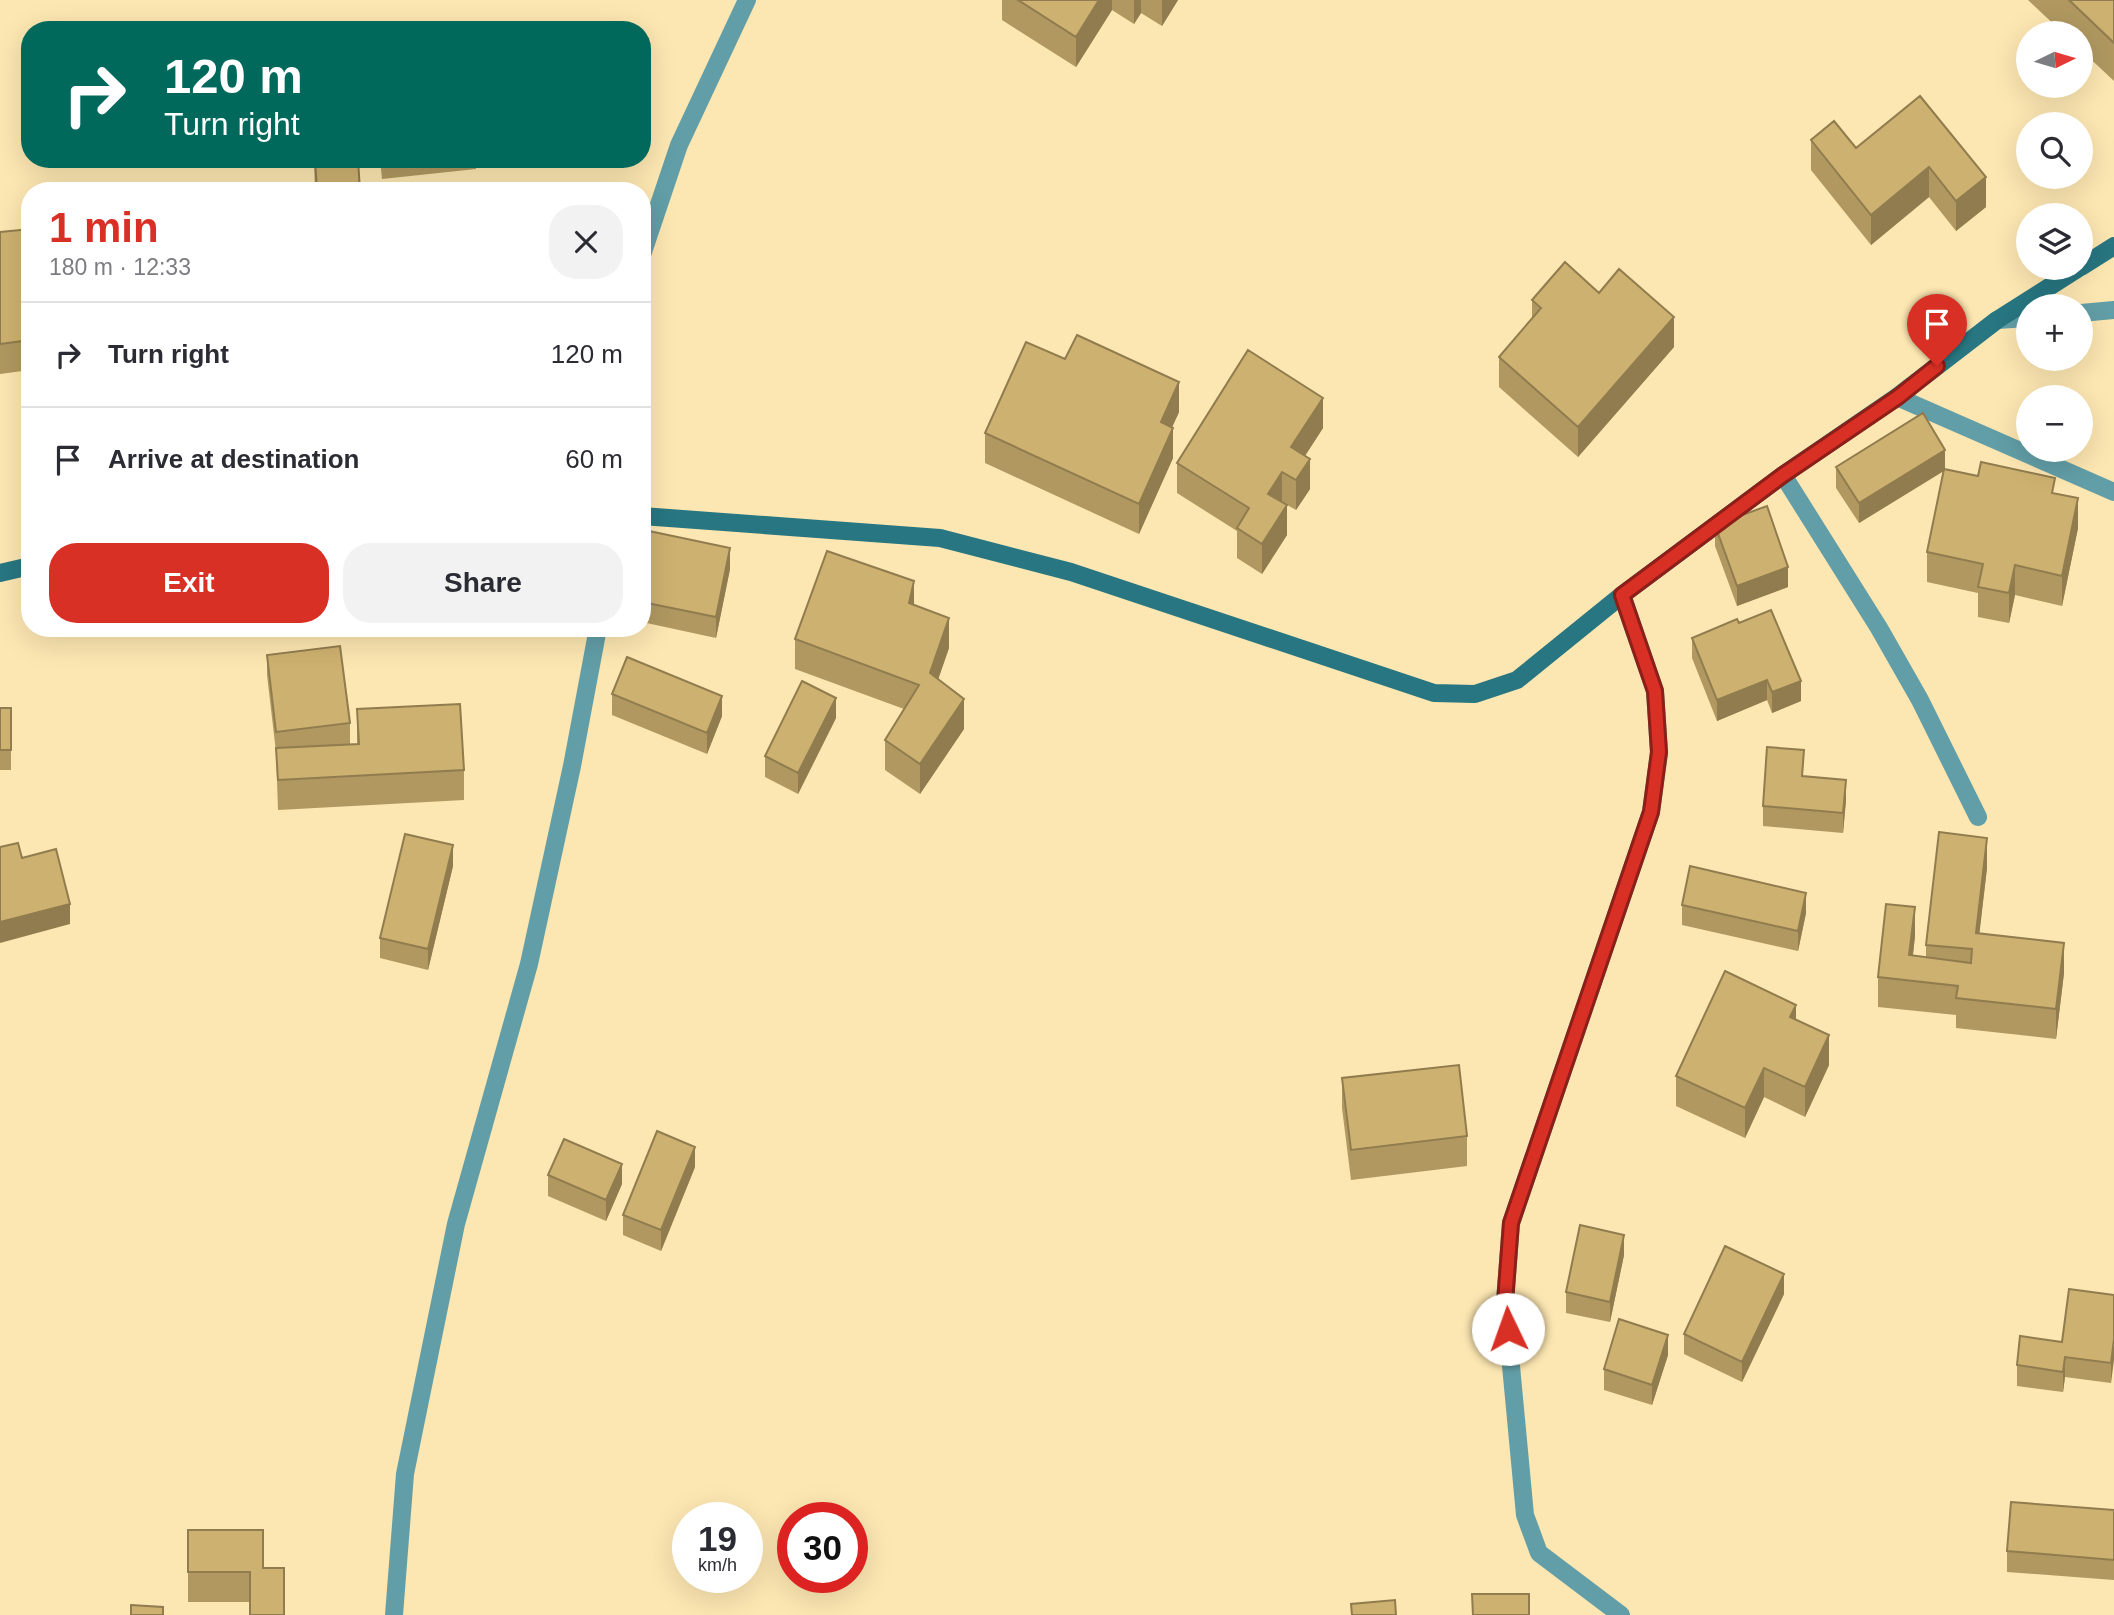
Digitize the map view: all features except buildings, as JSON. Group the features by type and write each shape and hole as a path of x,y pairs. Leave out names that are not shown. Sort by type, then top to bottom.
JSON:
{"street":[{"path":"651,228 679,145 747,0"},
{"path":"2093,259 2114,246"},
{"path":"651,517 940,538 1071,572 1434,693 1475,694 1517,680 1622,595 1783,475 1898,397 1997,320 2060,280"},
{"path":"2093,312 2114,310"},
{"path":"1997,320 2016,318"},
{"path":"1898,397 2114,492"},
{"path":"1783,475 1880,628 1920,700 1978,817"},
{"path":"0,573 21,568"},
{"path":"1621,1615 1539,1553 1525,1515 1505,1302 1511,1223 1651,812 1659,752 1655,691 1622,595"},
{"path":"394,1615 405,1474 456,1224 529,964 572,766 596,637"}],"route":[{"path":"1508,1329 1505,1302 1511,1223 1651,812 1659,752 1655,691 1622,595 1783,475 1898,397 1937,366"}]}
